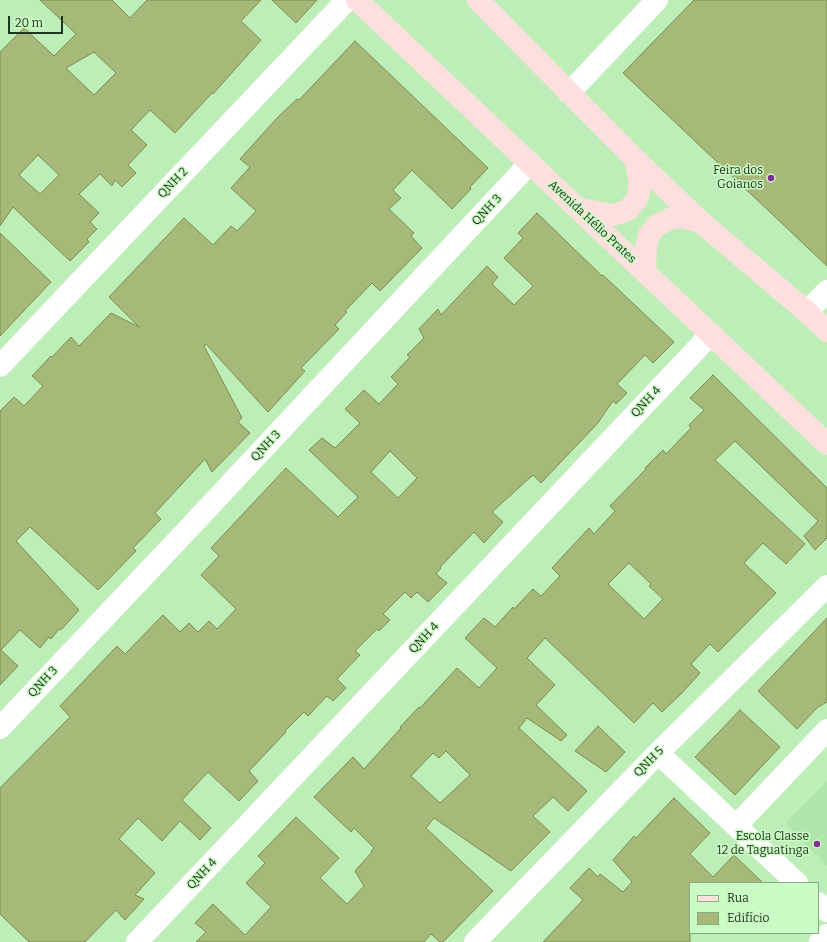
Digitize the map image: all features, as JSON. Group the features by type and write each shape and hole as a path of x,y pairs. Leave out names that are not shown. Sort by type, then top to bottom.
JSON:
{"main road":[{"name":"Avenida Hélio Prates","path":"357,0 827,444"},
{"path":"478,0 635,159 702,223 807,312 827,331"},
{"path":"579,209 614,215 628,210 638,198 640,182 635,159"},
{"path":"646,272 646,248 649,235 657,225 672,218 683,217 702,223"}],"street":[{"name":"QNH 2","path":"0,366 347,0"},
{"path":"569,93 657,0"},
{"name":"QNH 3","path":"0,728 530,164"},
{"path":"807,312 827,291"},
{"name":"QNH 4","path":"137,942 711,334"},
{"name":"QNH 5","path":"475,942 658,753 826,590"},
{"path":"736,826 827,730"},
{"path":"658,753 796,882"},
{"path":"819,904 827,912"},
{"path":"820,942 827,935"}],"shaded area":[{"name":"Escola Classe 12 de Taguatinga","path":"827,781 827,866 786,823"}],"building":[{"path":"40,0 112,0 130,18 147,0 261,0 241,21 261,40 213,94 212,93 175,133 150,110 131,130 147,145 128,165 136,173 122,187 115,180 112,186 100,174 79,194 99,213 90,222 97,229 87,239 89,242 70,261 13,207 0,226 0,52 24,28 54,56 76,34","holes":["94,52 116,73 94,95 66,68","38,155 59,175 40,194 19,175"]},
{"path":"272,0 317,0 296,23"},
{"name":"Feira dos Goianos","path":"694,0 827,0 827,266 623,73"},
{"path":"355,41 488,168 452,209 412,170 393,190 401,198 389,209 414,233 411,236 422,248 380,291 372,283 345,311 347,312 335,325 339,329 301,368 305,371 268,412 206,344 204,346 242,418 238,422 250,433 212,472 205,459 155,513 161,519 133,548 136,551 98,590 30,527 16,541 79,610 61,630 59,629 51,639 49,637 40,648 20,630 1,650 18,666 0,685 0,411 14,397 24,406 43,386 32,376 71,337 79,346 111,313 139,327 109,297 184,218 213,245 231,226 237,231 256,211 231,188 250,167 240,159 277,118 297,99 299,100"},
{"path":"537,213 602,276 603,275 674,342 653,363 645,355 617,384 627,393 616,404 613,401 597,424 541,483 533,475 492,512 503,522 484,543 474,532 440,567 441,568 436,574 447,583 428,602 417,592 411,598 405,592 383,614 390,620 379,631 377,629 355,651 360,655 337,679 346,688 333,701 327,696 308,716 304,712 285,731 286,732 249,771 258,781 239,801 208,772 182,800 211,828 200,840 180,821 162,841 138,818 119,839 155,873 135,895 144,899 125,920 116,910 85,942 29,942 0,914 0,788 70,717 60,706 117,646 125,654 163,615 180,632 189,623 198,632 209,621 217,629 236,609 201,575 219,556 211,548 286,468 338,517 358,497 309,450 322,438 335,448 360,423 345,409 364,390 379,404 398,384 391,377 410,357 407,355 424,338 419,329 438,309 441,315 487,266 498,277 492,284 514,305 533,286 504,258 523,238 518,233","holes":["390,451 417,478 398,498 371,472"]},
{"path":"0,233 51,282 0,336"},
{"path":"713,375 827,488 827,538 815,550 804,536 818,521 735,441 715,460 805,544 786,564 763,543 744,563 776,593 718,652 710,644 691,664 700,673 682,693 662,712 653,703 634,723 545,638 527,658 555,685 536,705 567,735 561,741 527,718 519,728 587,791 568,811 553,797 533,816 550,832 511,871 434,818 426,828 493,891 443,942 440,942 431,934 424,942 196,942 206,932 195,923 213,904 245,935 271,907 246,883 265,863 258,856 296,817 339,858 320,878 347,904 364,886 355,871 374,848 354,828 351,832 314,797 353,757 364,769 401,728 400,727 457,668 479,688 497,668 465,638 484,618 495,627 513,607 514,609 533,589 541,596 560,576 552,568 589,528 594,534 615,511 610,506 663,450 666,454 691,428 689,425 704,410 690,398","holes":["629,563 651,584 649,586 663,599 644,619 608,584","446,751 470,775 440,803 411,776 433,753 439,758"]},
{"path":"827,618 827,702 818,707 797,729 758,691"},
{"path":"740,710 780,747 735,795 695,757"},
{"path":"598,726 625,752 606,772 575,751"},
{"path":"674,798 710,833 690,854 713,877 734,855 762,882 689,882 690,942 543,942 583,900 570,888 589,868 598,877 600,874 623,892 632,882 613,860 634,836 636,838"}],"place":[{"name":"Feira dos Goianos","path":"771,178"},
{"name":"Escola Classe 12 de Taguatinga","path":"817,844"}]}
